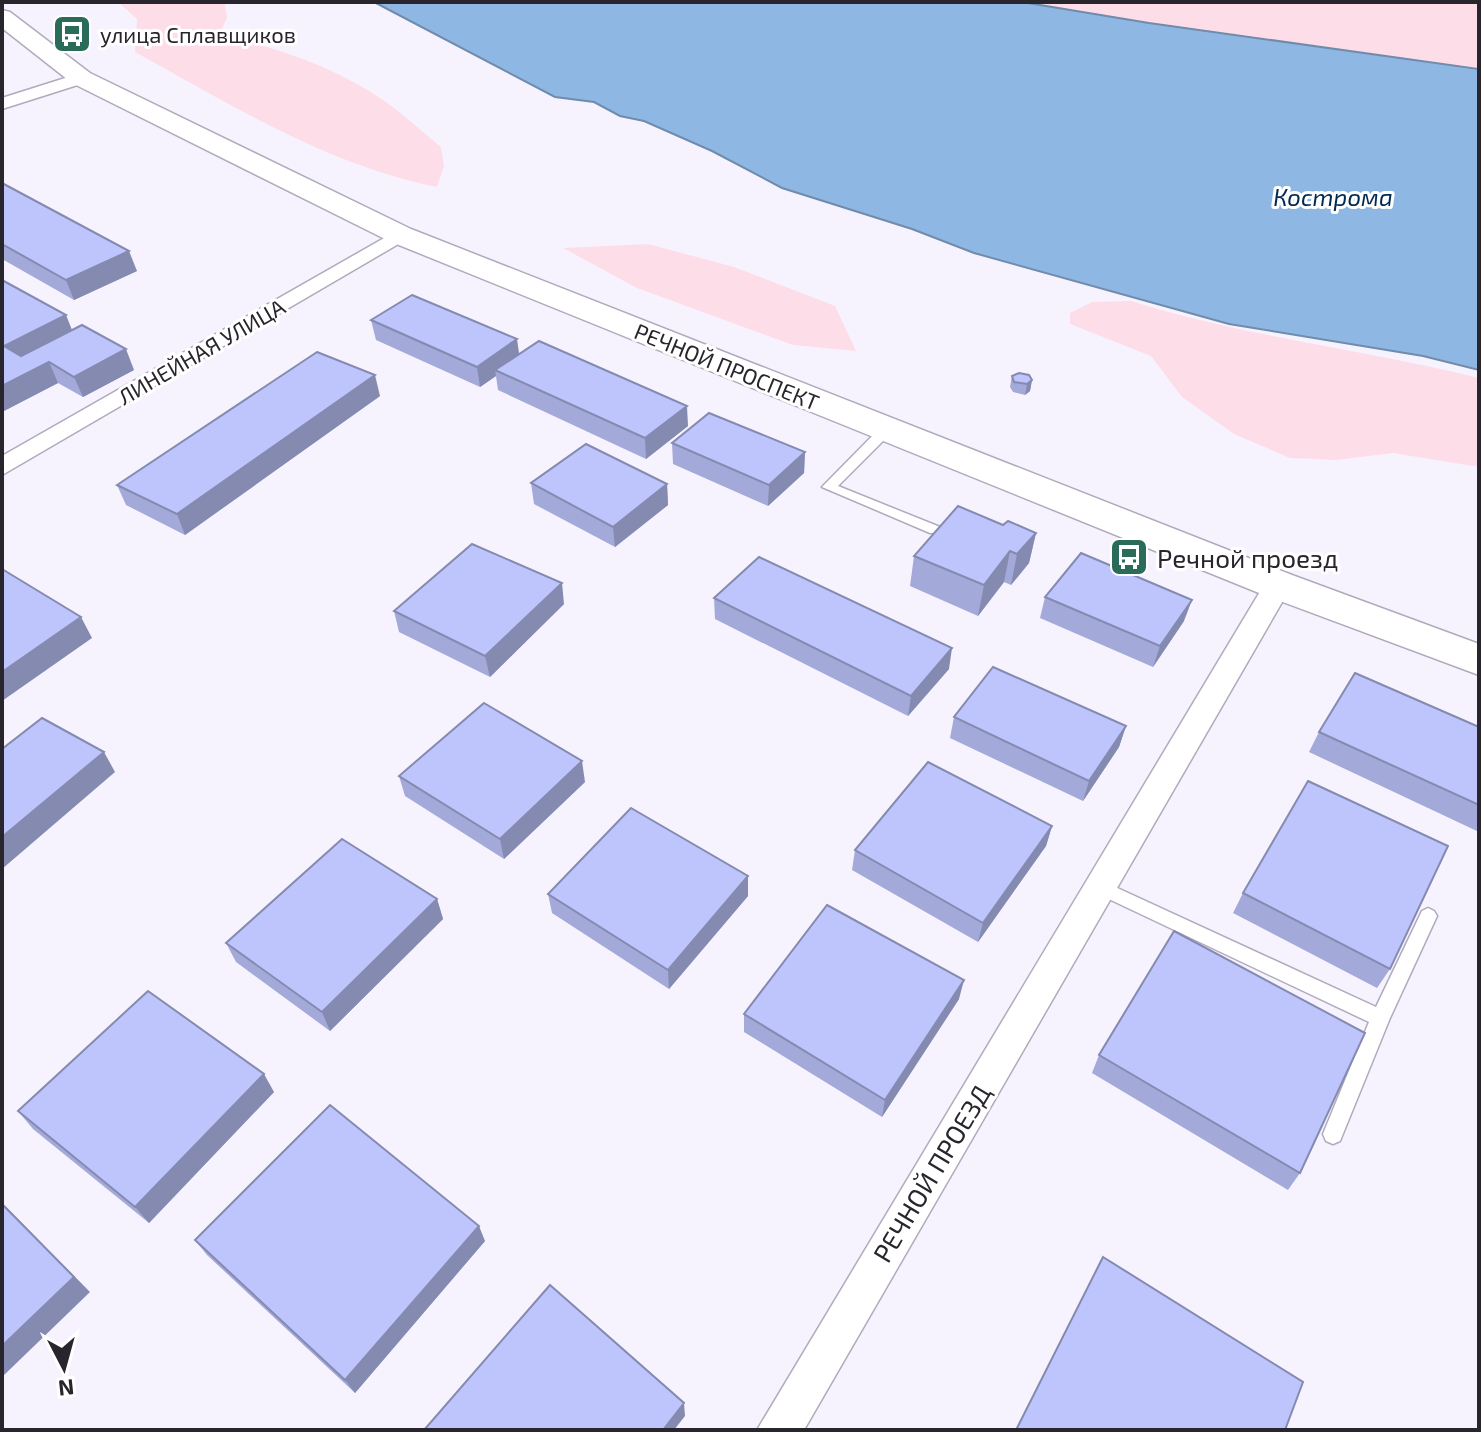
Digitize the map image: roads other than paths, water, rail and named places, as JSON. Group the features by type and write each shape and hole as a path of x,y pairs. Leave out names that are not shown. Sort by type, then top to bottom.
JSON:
{"street":[{"name":"РЕЧНОЙ ПРОСПЕКТ","path":"2,17 81,78 400,235 1278,585 1479,660"},
{"path":"2,104 81,78"},
{"name":"ЛИНЕЙНАЯ УЛИЦА","path":"2,467 400,235"},
{"name":"РЕЧНОЙ ПРОЕЗД","path":"779,1430 1278,585"}],"lane":[{"path":"887,429 829,487 935,530"},
{"path":"1100,887 1380,1018"},
{"path":"1333,1134 1380,1018 1428,916"}],"water":[{"name":"Кострома","path":"374,2 1022,2 1479,69 1479,370 1423,356 1229,324 974,253 912,229 782,188 712,151 644,121 620,116 594,102 555,97"}],"place":[{"name":"улица Сплавщиков","path":"72,34"},
{"name":"Речной проезд","path":"1129,557"}]}
